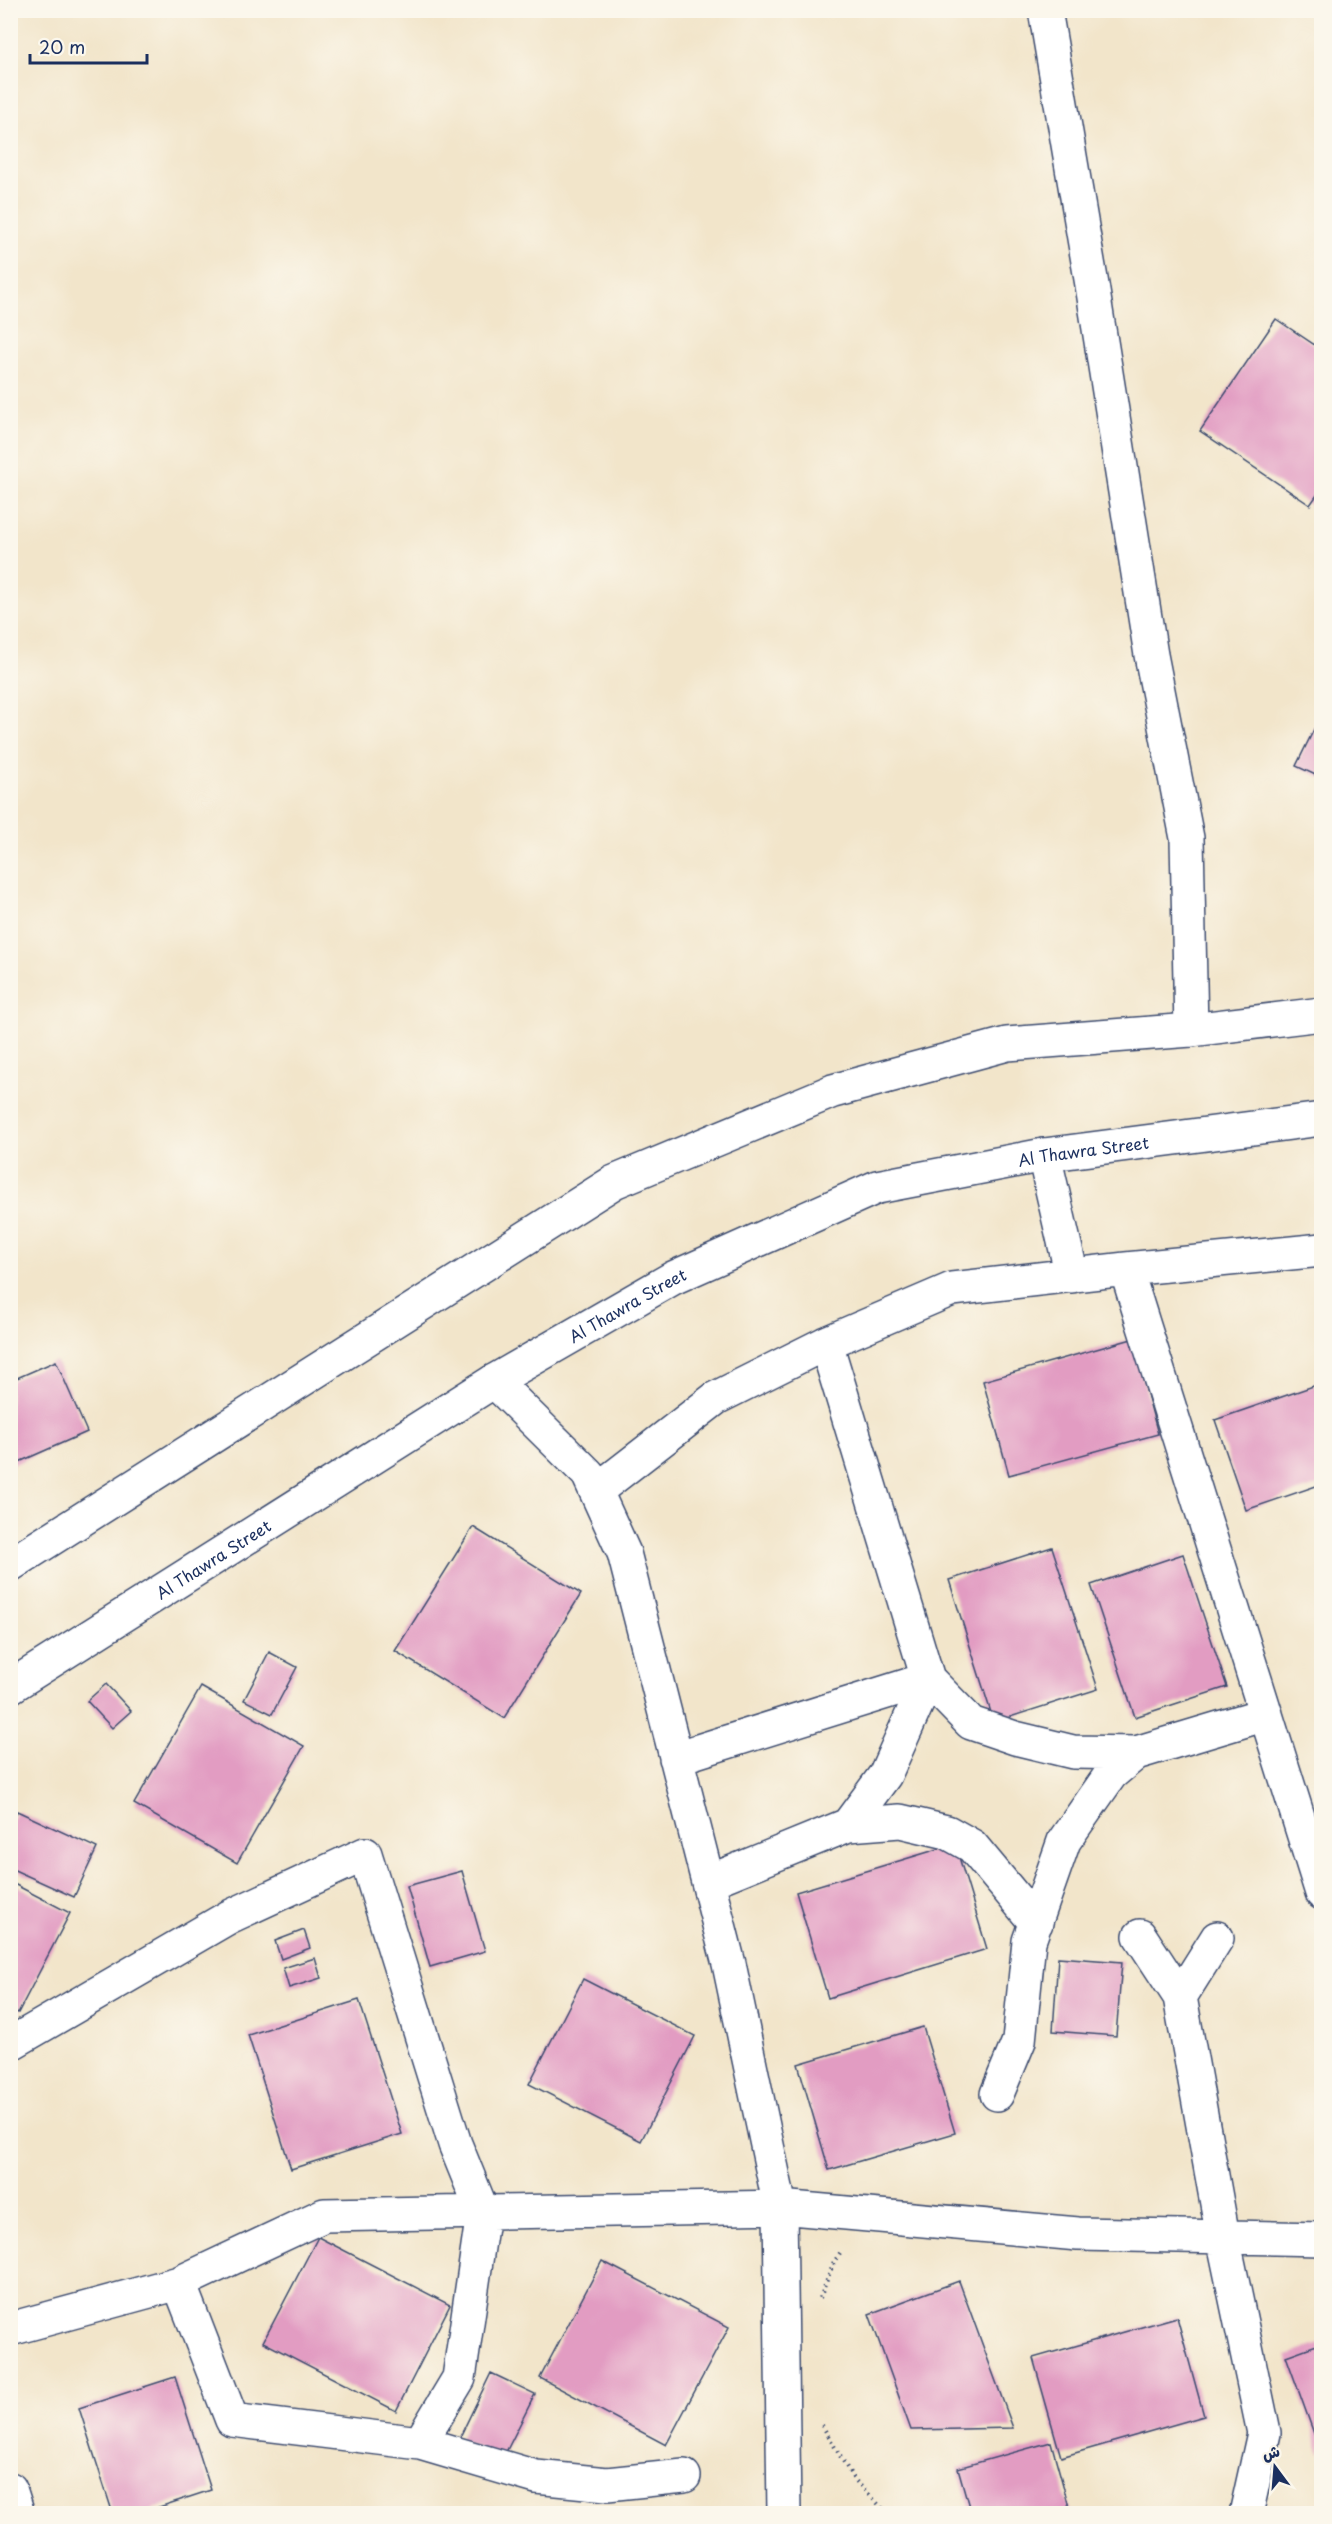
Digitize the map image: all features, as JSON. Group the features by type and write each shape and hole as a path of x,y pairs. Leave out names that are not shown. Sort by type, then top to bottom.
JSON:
{"street":[{"path":"1045,10 1151,655 1187,838 1191,1030"},
{"path":"10,1565 614,1182 832,1091 1006,1044 1191,1030 1322,1014"},
{"name":"Al Thawra Street","path":"10,1687 494,1381 673,1278 877,1187 1044,1155 1322,1119"},
{"path":"1044,1155 1072,1276"},
{"path":"596,1491 716,1398 826,1343 952,1289 1322,1250"},
{"path":"1126,1269 1322,1893"},
{"path":"826,1343 927,1679 971,1723 1073,1752 1136,1753 1266,1714"},
{"path":"494,1381 588,1474 624,1553 729,1964 780,2207 784,2514"},
{"path":"676,1758 927,1679"},
{"path":"848,1825 885,1775 927,1679"},
{"path":"997,2094 1019,2041 1029,1941 1064,1841 1111,1774 1136,1753"},
{"path":"708,1882 848,1825 900,1821 947,1832 972,1846 1036,1923"},
{"path":"10,2044 230,1917 365,1854 455,2144 483,2213 459,2378 420,2443"},
{"path":"1140,1936 1180,1997 1223,2237 1263,2433 1246,2514"},
{"path":"1180,1997 1217,1938"},
{"path":"10,2329 179,2283 324,2215 780,2207 1078,2234 1322,2239"},
{"path":"179,2283 232,2420 420,2443 536,2477 607,2484 684,2476"},
{"path":"10,2489 18,2514"}],"path":[{"path":"818,2302 834,2262 866,2215"},
{"path":"820,2416 822,2427 853,2478 888,2514"}],"building":[{"path":"1276,319 1322,350 1322,488 1310,505 1200,431"},
{"path":"1322,713 1322,778 1296,766"},
{"path":"1132,1339 1158,1434 1009,1475 983,1381"},
{"path":"56,1361 87,1432 10,1466 10,1381"},
{"path":"1322,1383 1322,1484 1246,1510 1215,1420"},
{"path":"473,1527 581,1594 504,1718 395,1651"},
{"path":"1052,1547 1098,1689 994,1722 949,1580"},
{"path":"1183,1554 1227,1687 1135,1717 1091,1585"},
{"path":"269,1652 297,1667 272,1714 244,1700"},
{"path":"106,1684 131,1711 112,1728 87,1701"},
{"path":"201,1687 304,1746 237,1863 134,1804"},
{"path":"17,1811 97,1848 74,1897 10,1868 10,1825"},
{"path":"955,1844 987,1949 828,1998 796,1892"},
{"path":"462,1871 485,1951 430,1967 407,1886"},
{"path":"10,1882 70,1913 18,2013 10,2009"},
{"path":"304,1930 310,1948 281,1959 275,1941"},
{"path":"1058,1957 1122,1962 1116,2036 1053,2031"},
{"path":"315,1958 321,1978 289,1988 283,1968"},
{"path":"583,1979 695,2036 641,2141 529,2084"},
{"path":"359,2000 402,2134 291,2169 248,2035"},
{"path":"923,2027 955,2133 829,2170 798,2064"},
{"path":"318,2237 450,2305 396,2411 263,2342"},
{"path":"602,2261 729,2327 666,2445 540,2378"},
{"path":"959,2281 1013,2428 911,2430 869,2314"},
{"path":"1177,2317 1204,2416 1061,2457 1033,2358"},
{"path":"1322,2343 1322,2453 1321,2453 1286,2356"},
{"path":"491,2373 535,2394 502,2460 459,2439"},
{"path":"175,2377 211,2490 138,2514 113,2514 79,2408"},
{"path":"1051,2442 1071,2514 971,2514 958,2468"}]}
